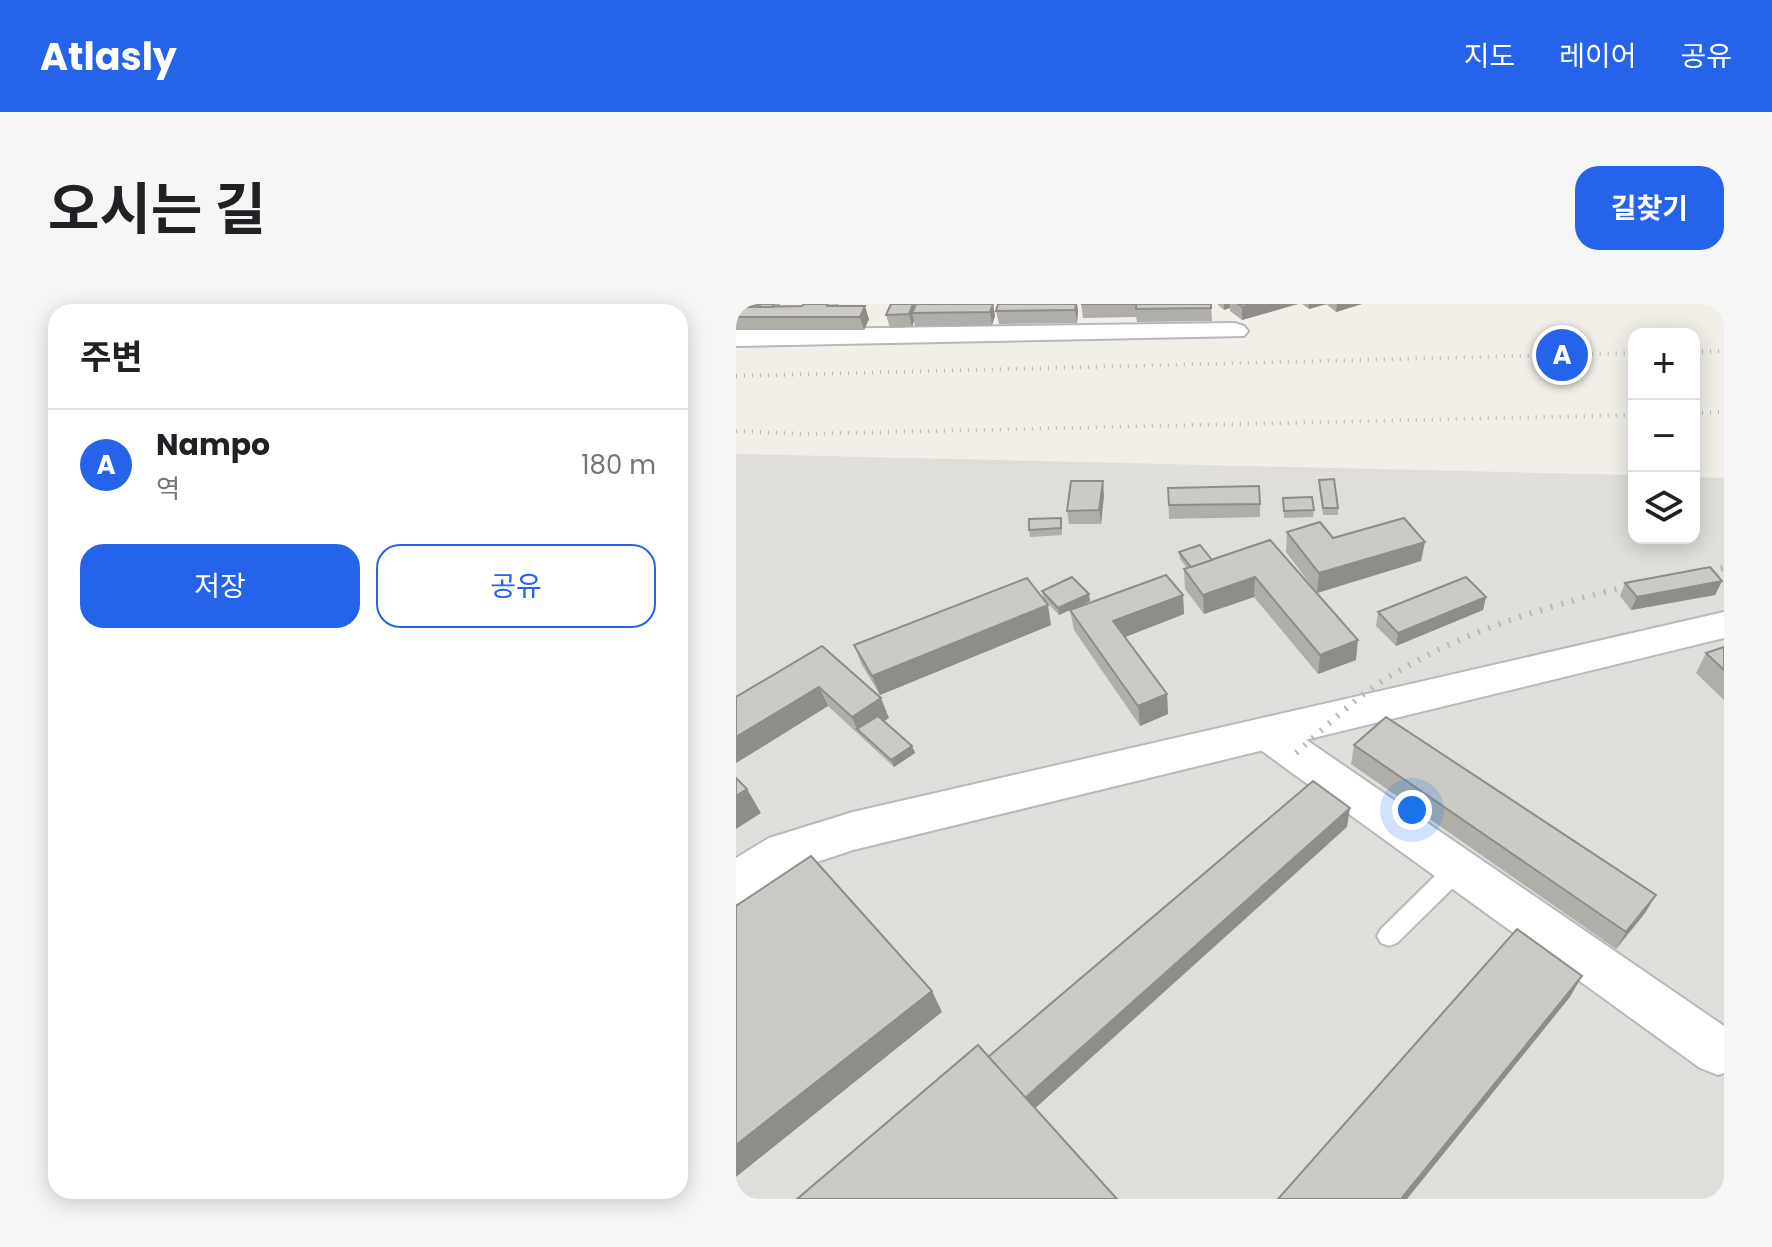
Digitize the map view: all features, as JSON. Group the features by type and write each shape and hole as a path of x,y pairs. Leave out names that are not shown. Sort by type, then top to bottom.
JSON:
{"street":[{"path":"736,338 1235,331"},
{"path":"736,883 786,852 853,831 1724,625"},
{"path":"1269,735 1718,1051"}],"lane":[{"path":"1389,936 1458,868"}],"shaded area":[{"path":"736,454 1628,475 1628,544 1700,544 1700,477 1724,478 1724,1199 736,1199"}],"building":[{"path":"736,304 749,304 747,307 804,304 865,306 860,317 736,317"},
{"path":"761,304 774,304 773,307 759,307"},
{"path":"891,304 913,304 909,314 886,315"},
{"path":"916,304 993,304 990,312 912,313"},
{"path":"998,304 1076,304 1075,310 996,311"},
{"path":"1136,304 1211,304 1211,308 1136,309"},
{"path":"1334,479 1338,508 1323,508 1319,480"},
{"path":"1071,481 1103,481 1099,510 1067,511"},
{"path":"1259,486 1260,504 1169,505 1168,488"},
{"path":"1312,497 1314,510 1284,511 1283,498"},
{"path":"1061,518 1061,528 1029,530 1029,519"},
{"path":"1404,518 1425,542 1319,573 1287,532 1320,522 1333,538"},
{"path":"1270,540 1358,640 1320,655 1255,577 1203,595 1184,569"},
{"path":"1200,545 1212,560 1191,567 1179,552"},
{"path":"1710,567 1722,581 1637,597 1625,583"},
{"path":"1166,575 1183,595 1113,621 1167,694 1138,706 1070,610"},
{"path":"1072,577 1089,594 1058,608 1042,591"},
{"path":"1466,577 1486,597 1398,633 1378,612"},
{"path":"1027,578 1048,605 872,676 854,645"},
{"path":"822,646 881,698 852,717 819,687 736,737 736,697"},
{"path":"1724,647 1724,670 1706,653"},
{"path":"878,716 912,746 891,760 857,729"},
{"path":"1386,717 1656,895 1626,932 1354,745"},
{"path":"736,778 747,789 736,796"},
{"path":"1313,781 1350,808 1025,1098 988,1057"},
{"path":"811,856 932,991 736,1145 736,906"},
{"path":"1517,929 1582,976 1401,1199 1278,1199"},
{"path":"978,1045 1117,1199 797,1199"}],"railway":[{"path":"1700,352 1724,351"},
{"path":"736,376 1628,353"},
{"path":"1700,413 1724,412"},
{"path":"736,431 802,434 1628,415"},
{"path":"1688,573 1724,568"},
{"path":"1296,753 1370,690 1443,648 1508,621 1645,582"}],"place":[{"name":"Nampo","path":"1562,355"}]}
